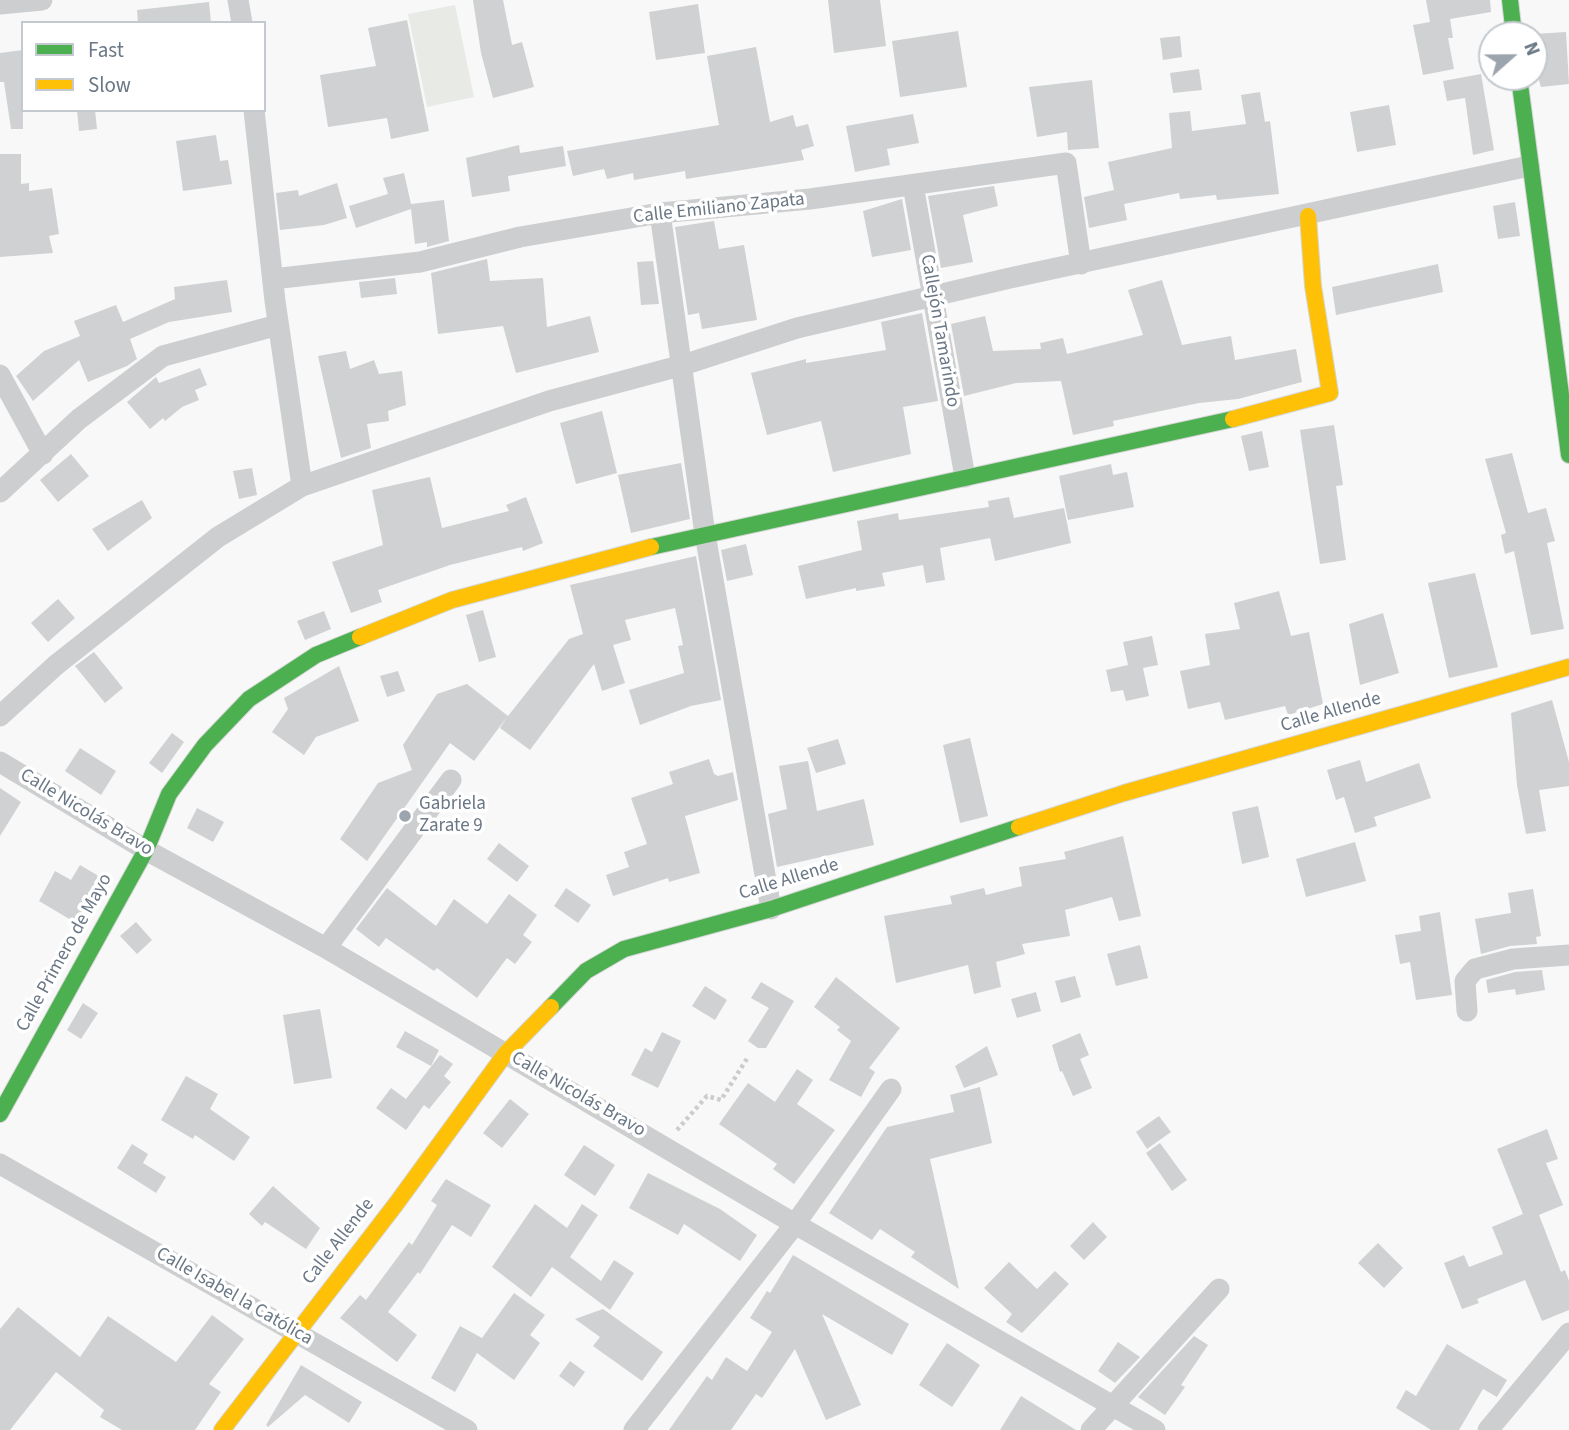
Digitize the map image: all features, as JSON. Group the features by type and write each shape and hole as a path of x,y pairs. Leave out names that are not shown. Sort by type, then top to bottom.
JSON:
{"street":[{"path":"0,4 43,0"},
{"path":"238,0 242,21"},
{"path":"1510,0 1512,21"},
{"path":"1520,91 1569,455"},
{"path":"254,112 278,325 302,486"},
{"name":"Calle Emiliano Zapata","path":"273,279 420,262 520,237 660,214 810,199 1066,163 1081,264"},
{"path":"0,716 56,665 218,537 302,486 549,401 682,365 797,328 1529,166"},
{"name":"Callejón Tamarindo","path":"913,185 965,477"},
{"path":"660,214 705,534 771,909"},
{"name":"Calle Primero de Mayo","path":"0,1114 146,849 169,794 205,745 249,699 316,655 452,600 571,566 705,534 1226,421 1330,393 1313,286 1308,216"},
{"path":"0,492 79,419 163,356 278,325"},
{"path":"0,375 43,454"},
{"name":"Calle Allende","path":"222,1430 396,1204 506,1053 586,971 624,949 771,909 1124,793 1569,667"},
{"name":"Calle Nicolás Bravo","path":"0,762 146,849 326,947 795,1224 1155,1430"},
{"path":"326,947 451,780"},
{"path":"1467,1011 1465,981 1475,969 1513,959 1569,955"},
{"path":"634,1430 795,1224 891,1089"},
{"name":"Calle Isabel la Católica","path":"0,1164 467,1430"},
{"path":"1091,1430 1219,1289"},
{"path":"1488,1430 1569,1333"}],"path":[{"path":"664,1145 707,1096 721,1100 748,1057"}],"shaded area":[{"path":"455,5 474,97 427,107 408,14"}],"building":[{"path":"473,0 503,0 512,45 522,42 534,87 493,98 481,53"},
{"path":"828,0 880,0 886,46 834,53"},
{"path":"1426,0 1490,0 1491,12 1450,19 1453,38 1448,38 1454,69 1423,75 1413,25 1430,22"},
{"path":"209,2 211,21 138,21 137,10"},
{"path":"698,4 705,53 656,60 649,12"},
{"path":"407,20 429,131 391,139 387,118 328,127 320,75 376,66 368,28"},
{"path":"958,31 967,87 900,97 892,41"},
{"path":"1566,32 1569,84 1548,86 1548,33"},
{"path":"1180,36 1182,57 1163,60 1160,38"},
{"path":"756,47 770,122 793,115 796,127 808,124 814,146 801,150 804,160 686,179 685,171 634,180 633,173 607,179 604,169 573,176 567,151 719,125 707,56"},
{"path":"21,50 23,129 11,129 4,82 0,82 0,53"},
{"path":"1199,69 1202,90 1173,93 1170,73"},
{"path":"1478,75 1478,91 1484,91 1494,150 1473,155 1465,98 1447,101 1443,81"},
{"path":"1092,80 1099,148 1068,150 1067,132 1037,137 1029,87"},
{"path":"1260,92 1265,122 1270,121 1279,194 1217,200 1216,195 1180,199 1179,193 1124,204 1127,220 1089,228 1084,197 1114,190 1108,162 1172,148 1169,113 1190,111 1192,131 1246,124 1241,95"},
{"path":"1389,105 1396,145 1357,152 1350,112"},
{"path":"77,112 95,112 97,129 79,131"},
{"path":"913,114 919,143 887,149 890,165 855,172 846,126"},
{"path":"216,135 220,161 228,160 232,184 183,191 176,141"},
{"path":"519,145 520,153 563,146 566,166 508,176 510,191 472,197 466,158"},
{"path":"0,154 21,154 21,184 29,183 29,191 52,188 59,234 49,236 53,253 0,257"},
{"path":"404,173 411,204 444,200 449,241 427,247 427,242 415,244 411,209 356,228 349,206 388,194 383,178"},
{"path":"337,183 347,218 324,225 280,230 276,193 298,190 299,196"},
{"path":"994,186 998,206 963,215 973,262 941,268 928,196"},
{"path":"902,199 911,250 872,257 863,211"},
{"path":"1515,202 1520,236 1498,239 1493,206"},
{"path":"714,221 719,249 744,245 757,320 702,329 699,313 688,315 675,227"},
{"path":"487,259 490,281 543,278 547,327 590,316 599,352 516,373 503,326 438,334 431,273"},
{"path":"653,261 659,304 641,305 637,262"},
{"path":"1438,264 1443,292 1336,315 1332,287"},
{"path":"395,278 397,294 361,298 359,282"},
{"path":"227,280 232,312 169,322 130,339 137,359 127,366 88,382 79,360 33,401 16,376 44,351 80,336 74,321 116,305 123,322 175,299 174,287"},
{"path":"1162,280 1182,345 1231,336 1235,360 1296,349 1302,382 1238,399 1199,403 1113,421 1114,426 1073,435 1061,381 1016,383 964,396 951,324 985,316 993,351 1041,349 1040,343 1063,338 1067,354 1143,335 1128,290"},
{"path":"922,313 938,401 903,407 911,454 833,472 821,421 767,435 751,373 806,359 806,363 886,350 881,322"},
{"path":"346,351 350,369 374,360 379,374 402,371 406,405 388,411 389,421 367,424 371,448 341,458 318,356"},
{"path":"200,368 207,385 195,390 199,400 182,407 165,421 163,418 150,429 127,402 156,377 159,383"},
{"path":"602,411 617,473 576,484 560,423"},
{"path":"1334,425 1343,485 1336,486 1346,560 1320,564 1300,430"},
{"path":"1262,431 1269,467 1249,471 1241,436"},
{"path":"1512,453 1528,513 1546,508 1555,541 1547,543 1564,629 1531,635 1514,551 1505,554 1501,535 1506,533 1485,459"},
{"path":"71,454 89,476 58,502 40,480"},
{"path":"681,463 690,519 631,533 618,475"},
{"path":"1111,464 1113,475 1127,472 1134,507 1068,520 1059,476"},
{"path":"252,468 257,495 239,499 233,471"},
{"path":"430,477 442,528 509,511 506,505 526,497 543,543 523,551 522,547 450,565 378,590 382,602 351,613 332,562 383,545 372,490"},
{"path":"1009,497 1014,518 1064,508 1071,543 995,561 990,538 940,548 945,580 926,583 923,565 882,573 885,586 856,591 856,588 806,599 798,566 862,550 857,521 898,513 899,520 989,507 988,501"},
{"path":"142,500 152,518 108,551 92,529"},
{"path":"746,544 753,575 727,581 721,550"},
{"path":"696,556 721,700 691,706 640,725 629,690 684,673 678,646 683,645 675,608 625,620 631,640 613,645 625,683 602,691 594,664 530,750 500,728 507,717 474,761 450,743 367,861 340,839 378,783 412,770 403,745 437,694 467,684 508,716 569,639 583,634 570,585"},
{"path":"1475,573 1498,667 1449,678 1428,583"},
{"path":"1279,591 1291,636 1309,632 1323,704 1288,715 1285,706 1225,720 1220,702 1188,709 1180,671 1210,665 1205,634 1240,629 1234,603"},
{"path":"58,599 75,618 48,642 31,623"},
{"path":"483,610 496,657 479,662 466,615"},
{"path":"324,611 331,629 305,640 297,621"},
{"path":"1383,613 1399,673 1360,685 1349,624"},
{"path":"1152,636 1158,665 1143,668 1149,696 1126,701 1123,690 1111,692 1106,670 1128,665 1123,642"},
{"path":"94,652 123,688 105,703 75,666"},
{"path":"339,666 359,721 316,737 304,755 272,732 288,709 284,698"},
{"path":"398,671 405,691 387,697 380,676"},
{"path":"1552,700 1569,762 1569,786 1539,790 1546,831 1526,834 1517,785 1511,713"},
{"path":"172,733 184,742 162,773 149,763"},
{"path":"970,738 988,816 960,823 943,745"},
{"path":"838,739 846,764 816,773 807,748"},
{"path":"80,748 116,771 101,795 65,771"},
{"path":"709,759 714,774 718,776 733,772 738,800 685,816 700,873 669,882 668,878 613,896 606,875 629,867 624,852 647,844 631,798 673,784 669,772"},
{"path":"1360,760 1366,782 1419,763 1431,798 1374,817 1377,826 1355,833 1344,797 1336,800 1327,770"},
{"path":"808,761 817,811 864,799 874,845 777,867 768,814 787,809 779,766"},
{"path":"0,788 21,802 0,836"},
{"path":"1258,806 1269,857 1242,864 1232,812"},
{"path":"197,808 224,822 213,842 187,828"},
{"path":"1123,836 1141,916 1119,921 1112,897 1065,910 1070,936 1022,944 1025,954 996,962 1001,987 974,994 968,965 896,983 884,916 952,904 950,896 984,888 986,895 1022,886 1019,867 1066,859 1064,852"},
{"path":"1355,842 1366,881 1306,897 1296,859"},
{"path":"499,843 529,866 517,882 487,859"},
{"path":"80,865 107,881 81,926 39,901 55,871 71,880"},
{"path":"387,888 436,926 454,899 487,924 509,894 537,915 523,935 532,942 515,964 507,958 477,998 437,968 434,971 386,938 379,947 356,929"},
{"path":"566,888 591,905 578,923 554,906"},
{"path":"1533,889 1541,936 1536,937 1537,944 1510,946 1481,954 1475,919 1511,913 1508,893"},
{"path":"1440,912 1452,995 1416,1000 1410,962 1400,964 1395,935 1421,931 1419,916"},
{"path":"136,922 152,940 137,954 120,936"},
{"path":"1140,945 1148,978 1116,986 1107,954"},
{"path":"1542,970 1545,990 1516,995 1515,989 1488,993 1486,980 1515,972"},
{"path":"1075,976 1081,997 1061,1003 1055,981"},
{"path":"836,977 900,1028 869,1068 875,1072 861,1097 829,1080 851,1041 837,1030 840,1027 814,1007"},
{"path":"761,982 794,1001 766,1048 758,1048 748,1041 769,1008 751,998"},
{"path":"705,986 727,1000 715,1020 692,1006"},
{"path":"1036,992 1041,1011 1017,1018 1011,999"},
{"path":"83,1003 98,1013 81,1039 67,1030"},
{"path":"320,1009 332,1078 294,1084 283,1015"},
{"path":"405,1031 439,1050 431,1066 396,1047"},
{"path":"662,1032 681,1041 658,1088 631,1075 645,1048 652,1052"},
{"path":"1080,1033 1089,1055 1080,1059 1092,1088 1073,1096 1062,1071 1060,1072 1052,1045"},
{"path":"987,1046 998,1075 964,1088 955,1066"},
{"path":"440,1055 453,1064 444,1076 451,1082 429,1109 424,1105 406,1130 376,1108 391,1088 406,1099"},
{"path":"797,1069 813,1080 797,1104 835,1130 794,1184 773,1169 777,1164 719,1124 748,1083 775,1102"},
{"path":"186,1076 218,1094 210,1109 250,1137 234,1161 195,1135 193,1139 161,1120"},
{"path":"980,1087 992,1143 930,1159 959,1289 911,1257 915,1252 880,1229 872,1240 829,1213 887,1127 954,1112 950,1095"},
{"path":"510,1099 529,1114 502,1148 483,1133"},
{"path":"1159,1116 1171,1132 1147,1149 1136,1132"},
{"path":"1547,1129 1558,1159 1546,1163 1563,1205 1539,1215 1561,1272 1565,1270 1569,1281 1569,1310 1542,1321 1525,1280 1477,1299 1479,1303 1462,1309 1444,1263 1464,1255 1469,1267 1503,1254 1492,1227 1523,1214 1497,1149"},
{"path":"1160,1143 1187,1180 1172,1191 1146,1153"},
{"path":"132,1144 148,1154 143,1163 166,1177 156,1193 117,1168"},
{"path":"584,1145 615,1165 595,1196 564,1175"},
{"path":"648,1173 720,1209 757,1235 740,1261 684,1224 678,1235 629,1208"},
{"path":"446,1179 491,1205 471,1237 452,1225 420,1274 418,1272 388,1312 417,1335 397,1362 340,1318 360,1295 366,1300 409,1242 412,1245 437,1205 431,1201"},
{"path":"273,1186 320,1228 306,1249 265,1222 262,1226 249,1214"},
{"path":"535,1204 567,1228 582,1204 598,1215 570,1257 601,1281 614,1260 634,1273 610,1310 552,1267 531,1297 492,1267"},
{"path":"1093,1222 1107,1237 1084,1260 1070,1246"},
{"path":"1378,1243 1403,1268 1384,1288 1358,1263"},
{"path":"793,1255 909,1324 892,1355 822,1314 861,1405 826,1420 795,1349 762,1398 756,1394 731,1430 669,1430 707,1376 712,1380 726,1357 747,1371 772,1332 750,1318 767,1291 770,1293"},
{"path":"1009,1262 1037,1289 1055,1271 1069,1284 1022,1333 1006,1322 1012,1314 984,1288"},
{"path":"514,1293 545,1315 530,1335 540,1343 514,1380 477,1353 455,1392 431,1378 460,1326 482,1338"},
{"path":"18,1307 80,1357 108,1316 176,1362 212,1315 244,1339 209,1384 221,1392 195,1430 122,1430 100,1417 104,1410 56,1372 10,1430 0,1430 0,1329"},
{"path":"603,1309 663,1352 642,1381 593,1346 600,1337 575,1319"},
{"path":"1194,1336 1208,1345 1181,1385 1185,1387 1165,1415 1138,1397"},
{"path":"1118,1342 1140,1357 1115,1383 1098,1371"},
{"path":"947,1343 980,1365 952,1407 919,1385"},
{"path":"1447,1344 1507,1380 1497,1397 1483,1389 1459,1430 1431,1430 1396,1408 1406,1390 1416,1396"},
{"path":"570,1361 585,1372 574,1387 559,1376"},
{"path":"301,1365 362,1402 349,1423 305,1395 268,1427 266,1425"},
{"path":"1021,1396 1076,1430 1000,1430"}],"traffic: fast":[{"path":"1510,0 1512,21"},
{"path":"1521,91 1569,455"},
{"path":"651,547 1233,419"},
{"path":"0,1114 146,850 169,794 205,745 249,699 316,655 360,637"},
{"path":"551,1007 586,971 624,949 771,909 1019,827"}],"traffic: slow":[{"path":"1233,419 1330,393 1313,286 1308,216"},
{"path":"360,637 452,600 651,547"},
{"path":"1019,827 1124,793 1569,667"},
{"path":"222,1430 396,1204 506,1053 551,1007"}],"place":[{"name":"Gabriela Zarate 9","path":"405,816"}]}
